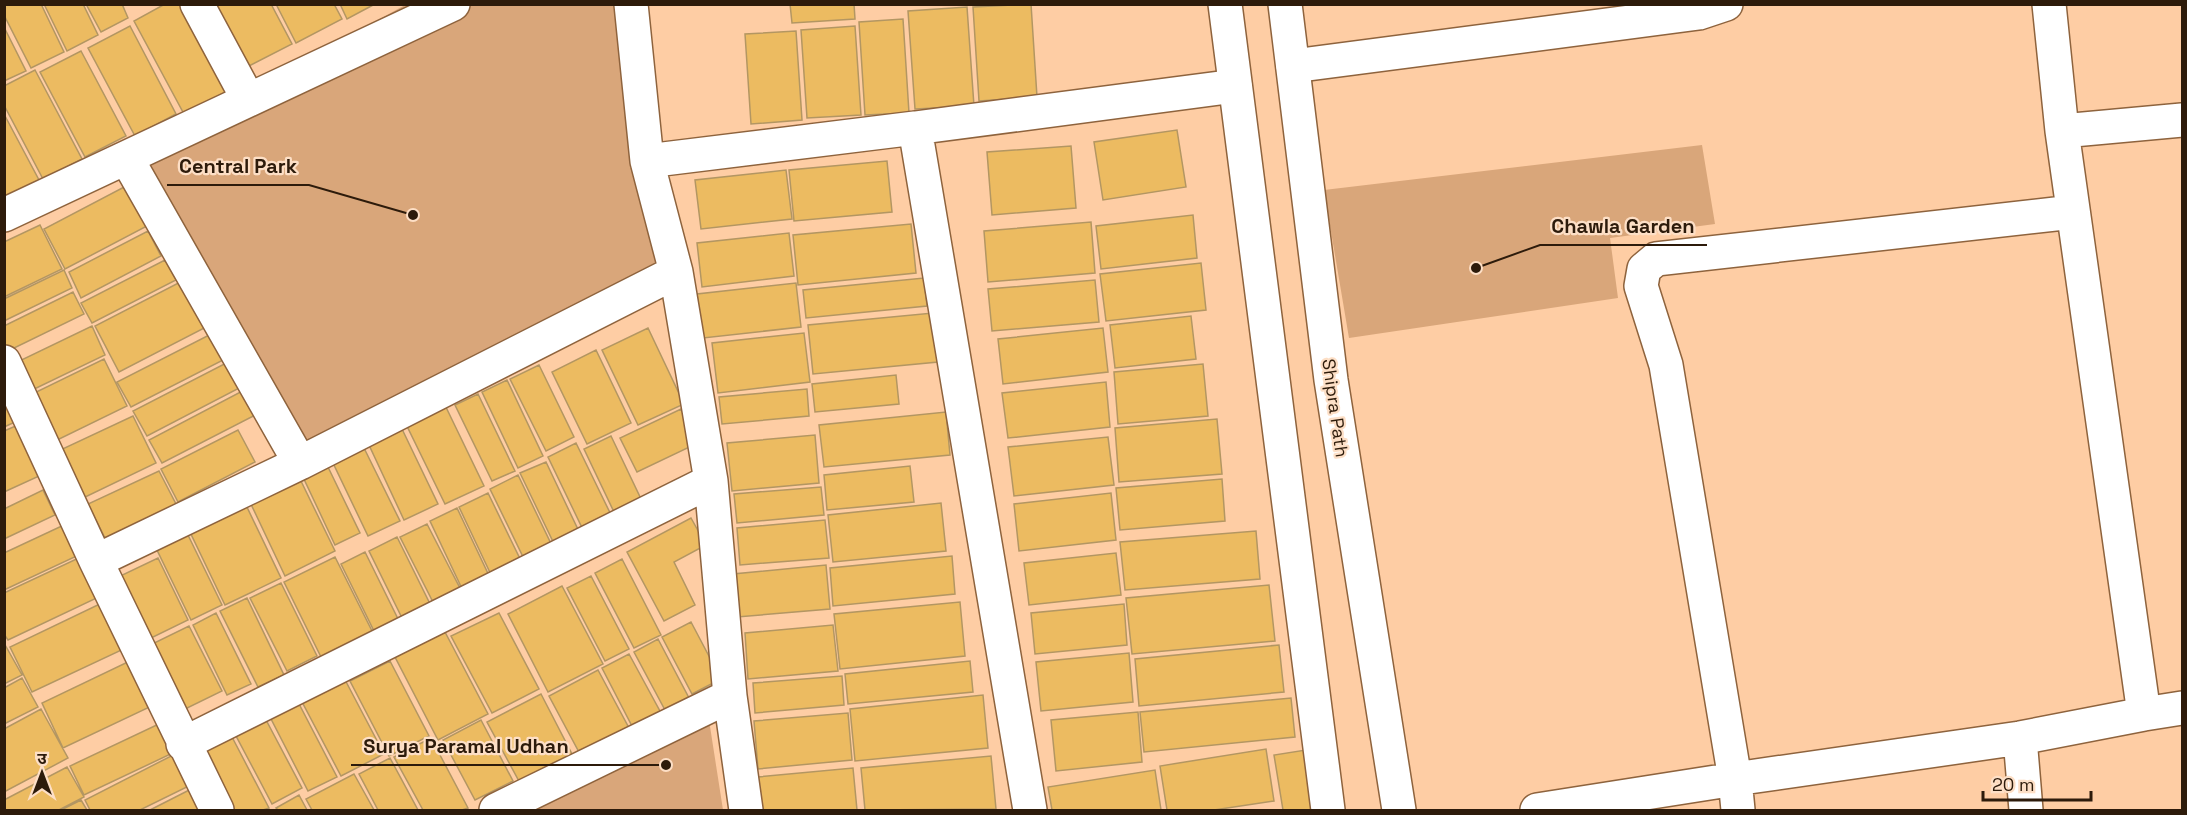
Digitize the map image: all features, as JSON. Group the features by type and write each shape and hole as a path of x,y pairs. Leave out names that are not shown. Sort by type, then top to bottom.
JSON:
{"street":[{"path":"196,4 248,99"},
{"path":"4,215 453,4"},
{"path":"631,4 647,161 676,272 711,481 730,696 746,810"},
{"path":"1225,4 1328,810"},
{"name":"Shipra Path","path":"1285,4 1331,380 1400,810"},
{"path":"1293,66 1699,13 1726,4"},
{"path":"2049,4 2062,131 2144,714"},
{"path":"647,161 1235,86"},
{"path":"2062,131 2182,120"},
{"path":"915,128 1030,810"},
{"path":"127,159 300,464"},
{"path":"1737,795 1666,364 1641,286 1644,268 1656,259 2073,213"},
{"path":"96,561 300,464 676,272"},
{"path":"4,362 96,561 216,810"},
{"path":"183,744 711,481"},
{"path":"496,810 730,696"},
{"path":"1537,810 1737,795 2182,708"},
{"path":"2020,738 2026,810"}],"shaded area":[{"path":"405,5 636,5 676,272 300,463 127,159"},
{"path":"1702,145 1715,224 1610,238 1618,298 1349,338 1324,190"},
{"path":"709,720 723,810 525,810"}],"building":[{"path":"4,4 41,4 64,52 31,68 4,15"},
{"path":"44,4 83,4 98,35 67,51"},
{"path":"86,4 122,4 128,18 101,32"},
{"path":"165,4 189,4 233,88 184,114 134,21"},
{"path":"209,4 271,4 292,44 243,69"},
{"path":"276,4 334,4 342,19 296,43"},
{"path":"340,4 375,4 347,19"},
{"path":"790,4 854,4 855,19 792,23"},
{"path":"1031,4 1037,97 979,101 973,7"},
{"path":"967,7 974,106 915,109 908,11"},
{"path":"903,19 909,113 865,115 859,22"},
{"path":"130,26 176,114 135,136 88,48"},
{"path":"855,26 861,115 807,118 801,30"},
{"path":"4,27 26,71 4,81"},
{"path":"796,31 802,120 751,124 745,34"},
{"path":"81,51 126,136 85,157 40,72"},
{"path":"35,70 82,159 43,179 4,105 4,86"},
{"path":"4,114 39,180 4,198"},
{"path":"1177,130 1186,187 1103,200 1094,142"},
{"path":"1071,146 1076,208 992,215 987,152"},
{"path":"887,161 892,212 794,221 789,170"},
{"path":"786,170 792,219 701,229 695,180"},
{"path":"126,186 147,226 65,269 44,229"},
{"path":"1193,215 1197,258 1101,269 1096,226"},
{"path":"1091,222 1095,273 988,282 984,231"},
{"path":"911,224 916,273 798,285 793,235"},
{"path":"40,225 62,269 4,297 4,242"},
{"path":"148,231 161,256 81,298 69,272"},
{"path":"789,233 794,276 702,287 697,243"},
{"path":"165,260 176,280 92,323 81,303"},
{"path":"1201,263 1206,310 1106,321 1100,274"},
{"path":"64,270 72,288 4,321 4,299"},
{"path":"190,277 214,323 119,372 95,326"},
{"path":"924,278 927,306 806,318 803,290"},
{"path":"1095,280 1099,322 992,331 988,289"},
{"path":"796,283 801,327 703,338 697,294"},
{"path":"73,292 84,314 8,351 4,343 4,326"},
{"path":"933,313 938,362 813,374 808,325"},
{"path":"1191,316 1196,359 1115,368 1110,325"},
{"path":"92,326 105,355 26,393 11,365"},
{"path":"648,328 684,404 638,425 602,350"},
{"path":"1103,328 1108,372 1003,384 998,339"},
{"path":"217,331 231,356 131,407 117,382"},
{"path":"804,333 810,382 718,393 712,343"},
{"path":"596,350 631,423 587,444 552,372"},
{"path":"104,359 127,406 49,444 26,397"},
{"path":"234,359 247,384 147,436 133,411"},
{"path":"1203,364 1208,416 1118,424 1114,372"},
{"path":"539,365 574,437 546,451 510,379"},
{"path":"896,375 899,404 815,412 812,384"},
{"path":"4,377 24,418 4,427"},
{"path":"507,380 543,456 518,468 482,392"},
{"path":"1106,382 1110,427 1008,438 1002,393"},
{"path":"250,387 263,411 162,463 149,440"},
{"path":"807,389 809,416 722,424 719,397"},
{"path":"478,394 515,471 492,481 455,405"},
{"path":"443,401 484,486 445,504 404,420"},
{"path":"681,409 698,443 637,472 620,438"},
{"path":"946,412 950,455 824,467 819,425"},
{"path":"133,416 156,463 79,500 56,452"},
{"path":"1217,419 1222,474 1119,482 1115,428"},
{"path":"25,422 48,472 4,492 4,431"},
{"path":"402,429 438,504 404,520 369,445"},
{"path":"238,430 255,462 178,502 161,469"},
{"path":"815,435 819,483 732,491 727,443"},
{"path":"611,436 641,499 614,512 584,449"},
{"path":"1108,437 1114,485 1014,496 1008,447"},
{"path":"576,443 615,523 586,536 548,457"},
{"path":"364,448 400,521 368,536 333,463"},
{"path":"546,462 583,540 558,552 520,473"},
{"path":"327,465 360,533 335,545 303,477"},
{"path":"910,466 914,502 827,510 824,475"},
{"path":"159,471 177,506 106,540 88,504"},
{"path":"518,475 555,552 527,565 490,489"},
{"path":"299,477 335,551 285,576 249,500"},
{"path":"1222,479 1225,521 1120,530 1116,488"},
{"path":"821,487 824,515 737,523 734,494"},
{"path":"43,490 55,515 4,539 4,509"},
{"path":"488,493 524,567 494,581 459,507"},
{"path":"1111,493 1116,540 1019,551 1014,504"},
{"path":"245,503 281,578 225,605 189,530"},
{"path":"941,503 946,551 833,562 828,515"},
{"path":"457,508 492,582 465,595 430,521"},
{"path":"691,518 706,545 674,562 695,605 664,621 627,552"},
{"path":"825,520 829,558 740,565 737,528"},
{"path":"66,524 81,554 4,590 4,553"},
{"path":"427,524 464,596 437,610 400,537"},
{"path":"1256,531 1260,579 1125,590 1120,542"},
{"path":"187,533 222,605 191,620 156,548"},
{"path":"397,537 433,610 405,624 369,551"},
{"path":"365,552 400,623 376,635 341,564"},
{"path":"1116,553 1121,595 1029,605 1024,563"},
{"path":"85,555 103,595 8,640 4,634 4,593"},
{"path":"952,556 955,594 833,606 830,568"},
{"path":"335,557 374,635 323,661 284,582"},
{"path":"158,558 188,620 147,640 116,578"},
{"path":"622,559 661,635 634,648 595,573"},
{"path":"826,565 830,609 737,617 733,574"},
{"path":"591,576 629,649 605,661 567,588"},
{"path":"281,583 317,656 287,671 250,598"},
{"path":"1269,585 1275,641 1132,654 1126,598"},
{"path":"562,586 603,664 548,692 508,614"},
{"path":"247,598 284,675 258,687 220,611"},
{"path":"106,601 128,647 32,692 10,647"},
{"path":"960,602 965,656 840,669 834,614"},
{"path":"1124,604 1127,645 1035,654 1031,613"},
{"path":"216,613 251,684 227,695 193,625"},
{"path":"499,613 539,689 492,713 451,636"},
{"path":"691,622 721,679 692,694 662,637"},
{"path":"833,625 838,671 748,679 745,633"},
{"path":"189,626 222,691 179,712 146,647"},
{"path":"445,632 488,714 438,740 395,657"},
{"path":"658,639 689,698 665,710 634,652"},
{"path":"4,643 22,675 4,684"},
{"path":"1279,645 1284,692 1139,706 1135,659"},
{"path":"1129,653 1133,702 1041,711 1036,662"},
{"path":"629,654 661,713 633,728 602,668"},
{"path":"134,659 156,704 63,748 42,703"},
{"path":"390,661 429,736 389,756 350,681"},
{"path":"970,661 973,692 848,704 845,674"},
{"path":"598,670 629,728 580,754 549,696"},
{"path":"343,676 384,754 341,776 300,698"},
{"path":"842,676 844,705 755,713 753,683"},
{"path":"22,678 38,707 4,724 4,688"},
{"path":"541,694 573,756 520,783 487,722"},
{"path":"983,695 988,748 855,761 850,709"},
{"path":"1291,698 1295,737 1144,752 1140,712"},
{"path":"297,700 337,777 308,791 269,715"},
{"path":"41,709 68,758 4,792 4,729"},
{"path":"1138,712 1142,762 1056,771 1051,720"},
{"path":"848,713 852,760 758,769 754,721"},
{"path":"265,718 302,788 272,804 235,734"},
{"path":"481,720 513,781 475,800 443,740"},
{"path":"163,722 177,751 84,795 70,766"},
{"path":"232,737 269,808 219,810 192,758"},
{"path":"431,738 468,808 423,810 394,757"},
{"path":"1266,749 1274,801 1214,810 1167,810 1160,766"},
{"path":"1312,749 1321,810 1283,810 1274,755"},
{"path":"179,752 195,783 140,810 90,810 85,800"},
{"path":"991,756 996,809 865,810 861,768"},
{"path":"390,758 418,810 378,810 359,774"},
{"path":"67,767 84,797 59,810 4,810 4,800"},
{"path":"853,768 857,810 762,810 758,777"},
{"path":"1155,770 1161,810 1052,810 1048,787"},
{"path":"354,774 374,810 312,810 306,799"},
{"path":"199,785 212,810 150,810"},
{"path":"299,795 307,810 278,810 276,808"},
{"path":"81,800 87,810 61,810"}],"place":[{"name":"Central Park","path":"413,215"},
{"name":"Chawla Garden","path":"1476,268"},
{"name":"Surya Paramal Udhan","path":"666,765"}]}
